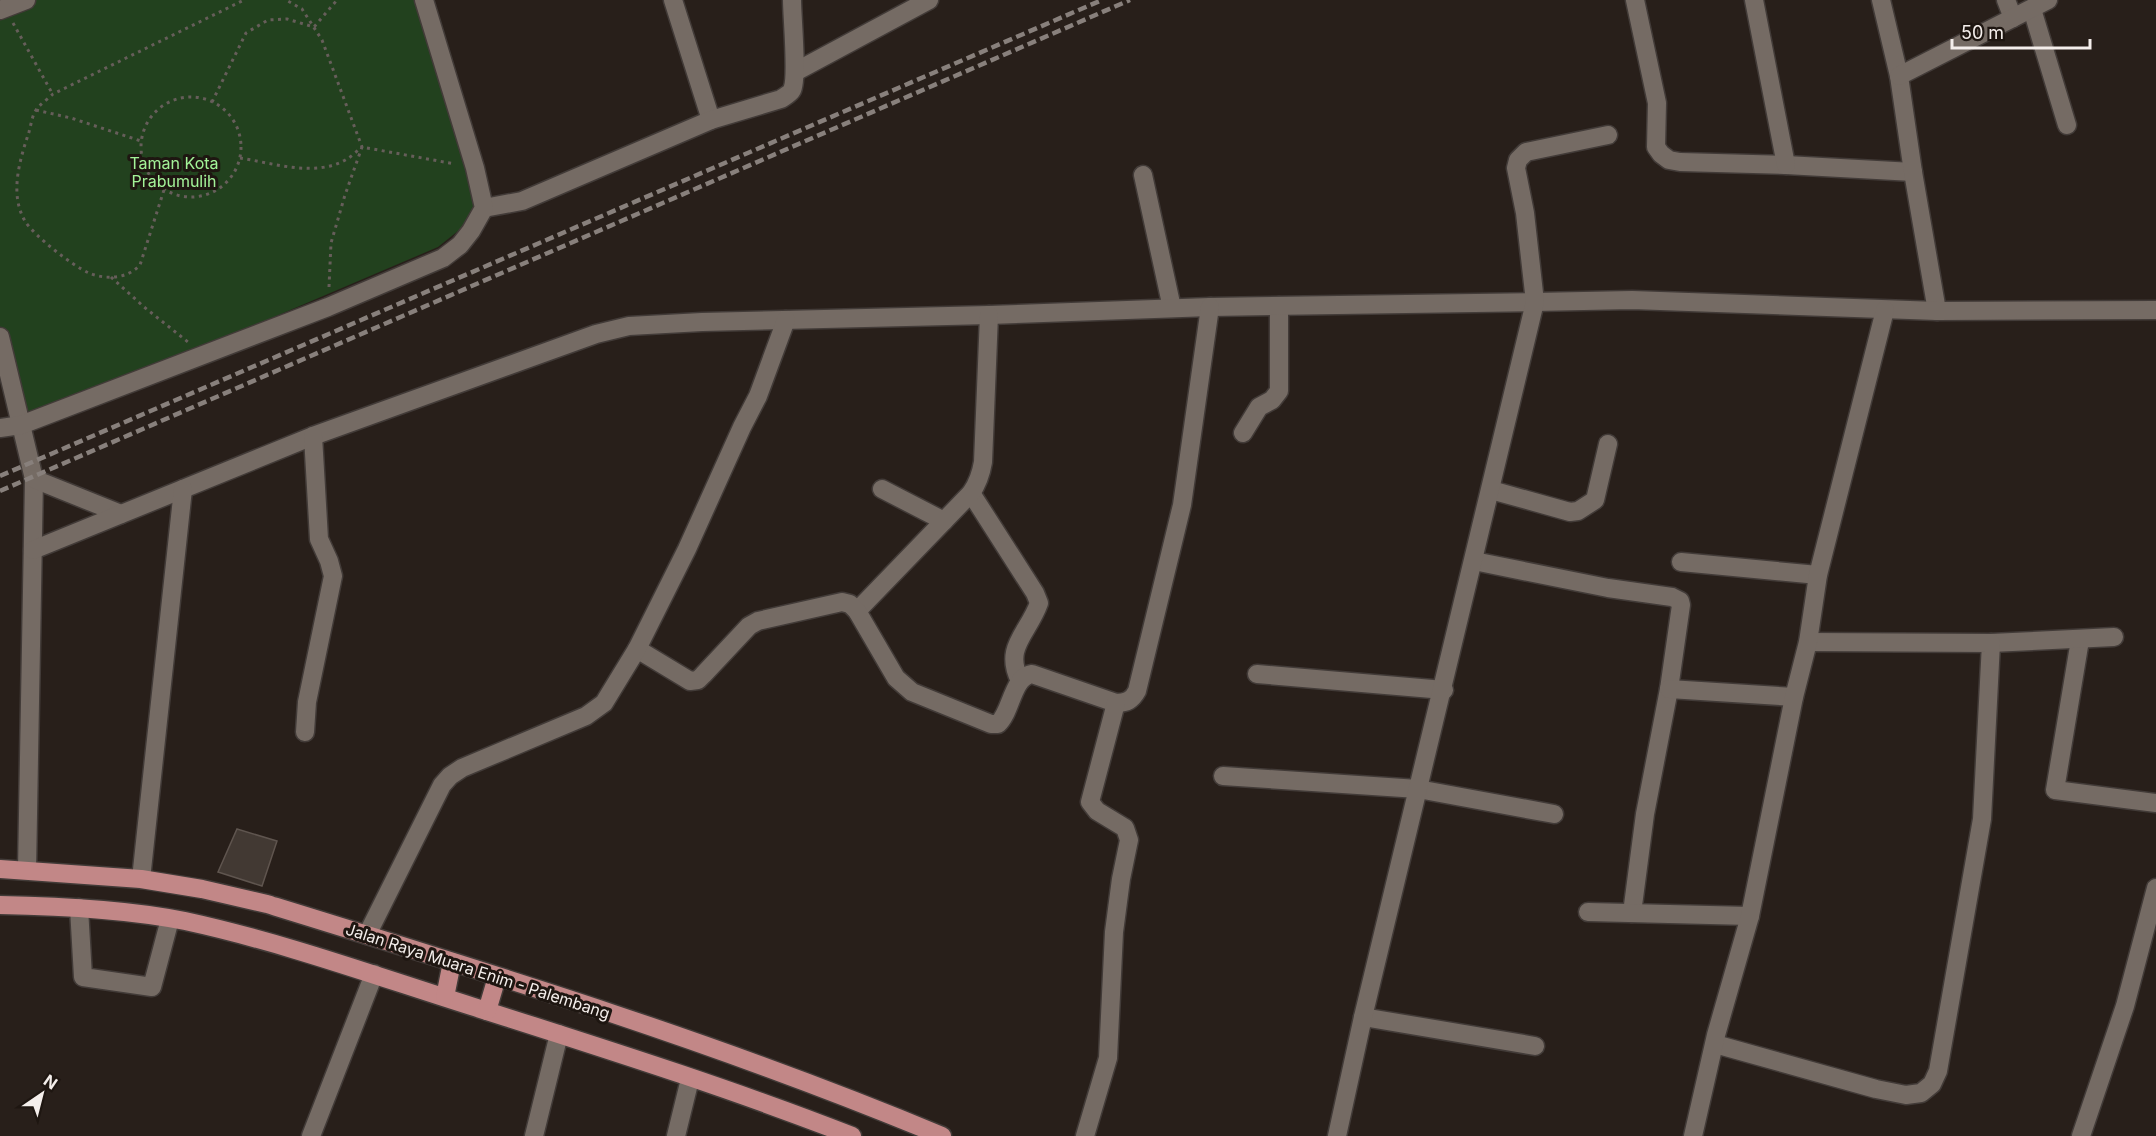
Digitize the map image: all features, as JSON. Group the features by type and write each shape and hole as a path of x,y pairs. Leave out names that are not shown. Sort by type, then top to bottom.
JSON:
{"main road":[{"name":"Jalan Raya Muara Enim - Palembang","path":"0,869 141,879 202,889 267,904 669,1033 794,1077 942,1136"},
{"path":"0,905 79,908 170,919 256,939 374,974 559,1034 793,1113 852,1136"},
{"path":"445,997 452,962"},
{"path":"487,1011 497,977"}],"street":[{"path":"3,9 26,0"},
{"path":"0,428 21,425 328,307 443,258 460,245 484,208 475,168 424,0"},
{"path":"674,0 711,120"},
{"path":"484,208 522,201 711,120 781,99 791,92 795,72 792,0"},
{"path":"795,72 929,0"},
{"path":"1635,0 1657,103 1656,147 1669,160 1913,172"},
{"path":"1754,0 1786,165"},
{"path":"1881,0 1899,76 1937,311"},
{"path":"2006,0 2013,18"},
{"path":"1899,76 2048,0"},
{"path":"2031,9 2067,125"},
{"path":"1337,1136 1535,302 1526,213 1516,168 1518,160 1526,152 1608,135"},
{"path":"1143,175 1172,308"},
{"path":"33,550 313,436 596,334 629,326 1210,307 1632,300 1937,311 2156,310"},
{"path":"1243,433 1259,406 1272,400 1279,391 1279,306"},
{"path":"638,649 690,681 698,680 741,633 758,621 842,602 850,604 857,611 896,678 912,692 991,724 998,724 1004,719 1020,681 1025,675 1032,674 1116,703 1125,703 1133,699 1137,691 1182,505 1210,307"},
{"path":"1693,1136 1750,916 1794,697 1808,642 1818,575 1886,310"},
{"path":"857,611 971,493 981,475 989,315"},
{"path":"367,935 442,785 450,776 462,768 595,711 604,703 638,649 687,549 758,396 786,320"},
{"path":"0,337 34,479 27,870"},
{"path":"305,732 307,702 333,576 319,539 313,436"},
{"path":"1491,490 1570,512 1578,511 1595,500 1608,444"},
{"path":"34,479 121,514"},
{"path":"141,879 183,489"},
{"path":"882,489 944,521"},
{"path":"971,493 1035,593 1039,603 1014,652 1014,668 1020,681"},
{"path":"1474,561 1608,588 1677,598 1681,605 1669,689 1645,814 1632,913"},
{"path":"1681,562 1818,575"},
{"path":"1808,642 1991,643 2114,637"},
{"path":"2080,640 2055,790 2156,803"},
{"path":"1715,1044 1876,1089 1906,1095 1921,1093 1932,1084 1938,1071 1979,843 1991,643"},
{"path":"1257,674 1444,690"},
{"path":"1669,689 1794,697"},
{"path":"1085,1136 1108,1058 1114,932 1120,879 1128,840 1125,828 1097,811 1090,802 1116,703"},
{"path":"1223,776 1418,789 1554,814"},
{"path":"2081,1136 2150,934 2156,888"},
{"path":"79,908 83,977 152,987 170,919"},
{"path":"1588,912 1750,916"},
{"path":"311,1136 374,974"},
{"path":"1364,1017 1535,1046"},
{"path":"534,1136 559,1034"},
{"path":"676,1136 690,1079"}],"path":[{"path":"164,190 140,265 133,272 124,276 111,277 90,273 47,244 25,221 16,183 19,164 36,110 53,94 244,0"},
{"path":"286,0 302,9 314,27 334,70 362,147 345,195 332,243 328,307"},
{"path":"314,27 337,0"},
{"path":"3,9 53,94"},
{"path":"212,102 246,33 268,20 286,19 314,27"},
{"path":"194,97 212,102 227,113 240,134 240,159 230,180 211,194 187,198 164,190 146,169 141,155 141,141 147,123 159,109 175,100 194,97"},
{"path":"36,110 71,118 141,141"},
{"path":"362,147 475,168"},
{"path":"240,159 291,167 321,168 348,159 362,147"},
{"path":"111,277 144,307 204,354"}],"green space":[{"name":"Taman Kota Prabumulih","path":"27,0 422,0 480,196 463,227 438,247 25,423 0,326 0,10"}],"building":[{"path":"237,829 277,841 262,886 218,872"}],"railway":[{"path":"0,476 1102,0"},
{"path":"0,491 1130,0"}]}
